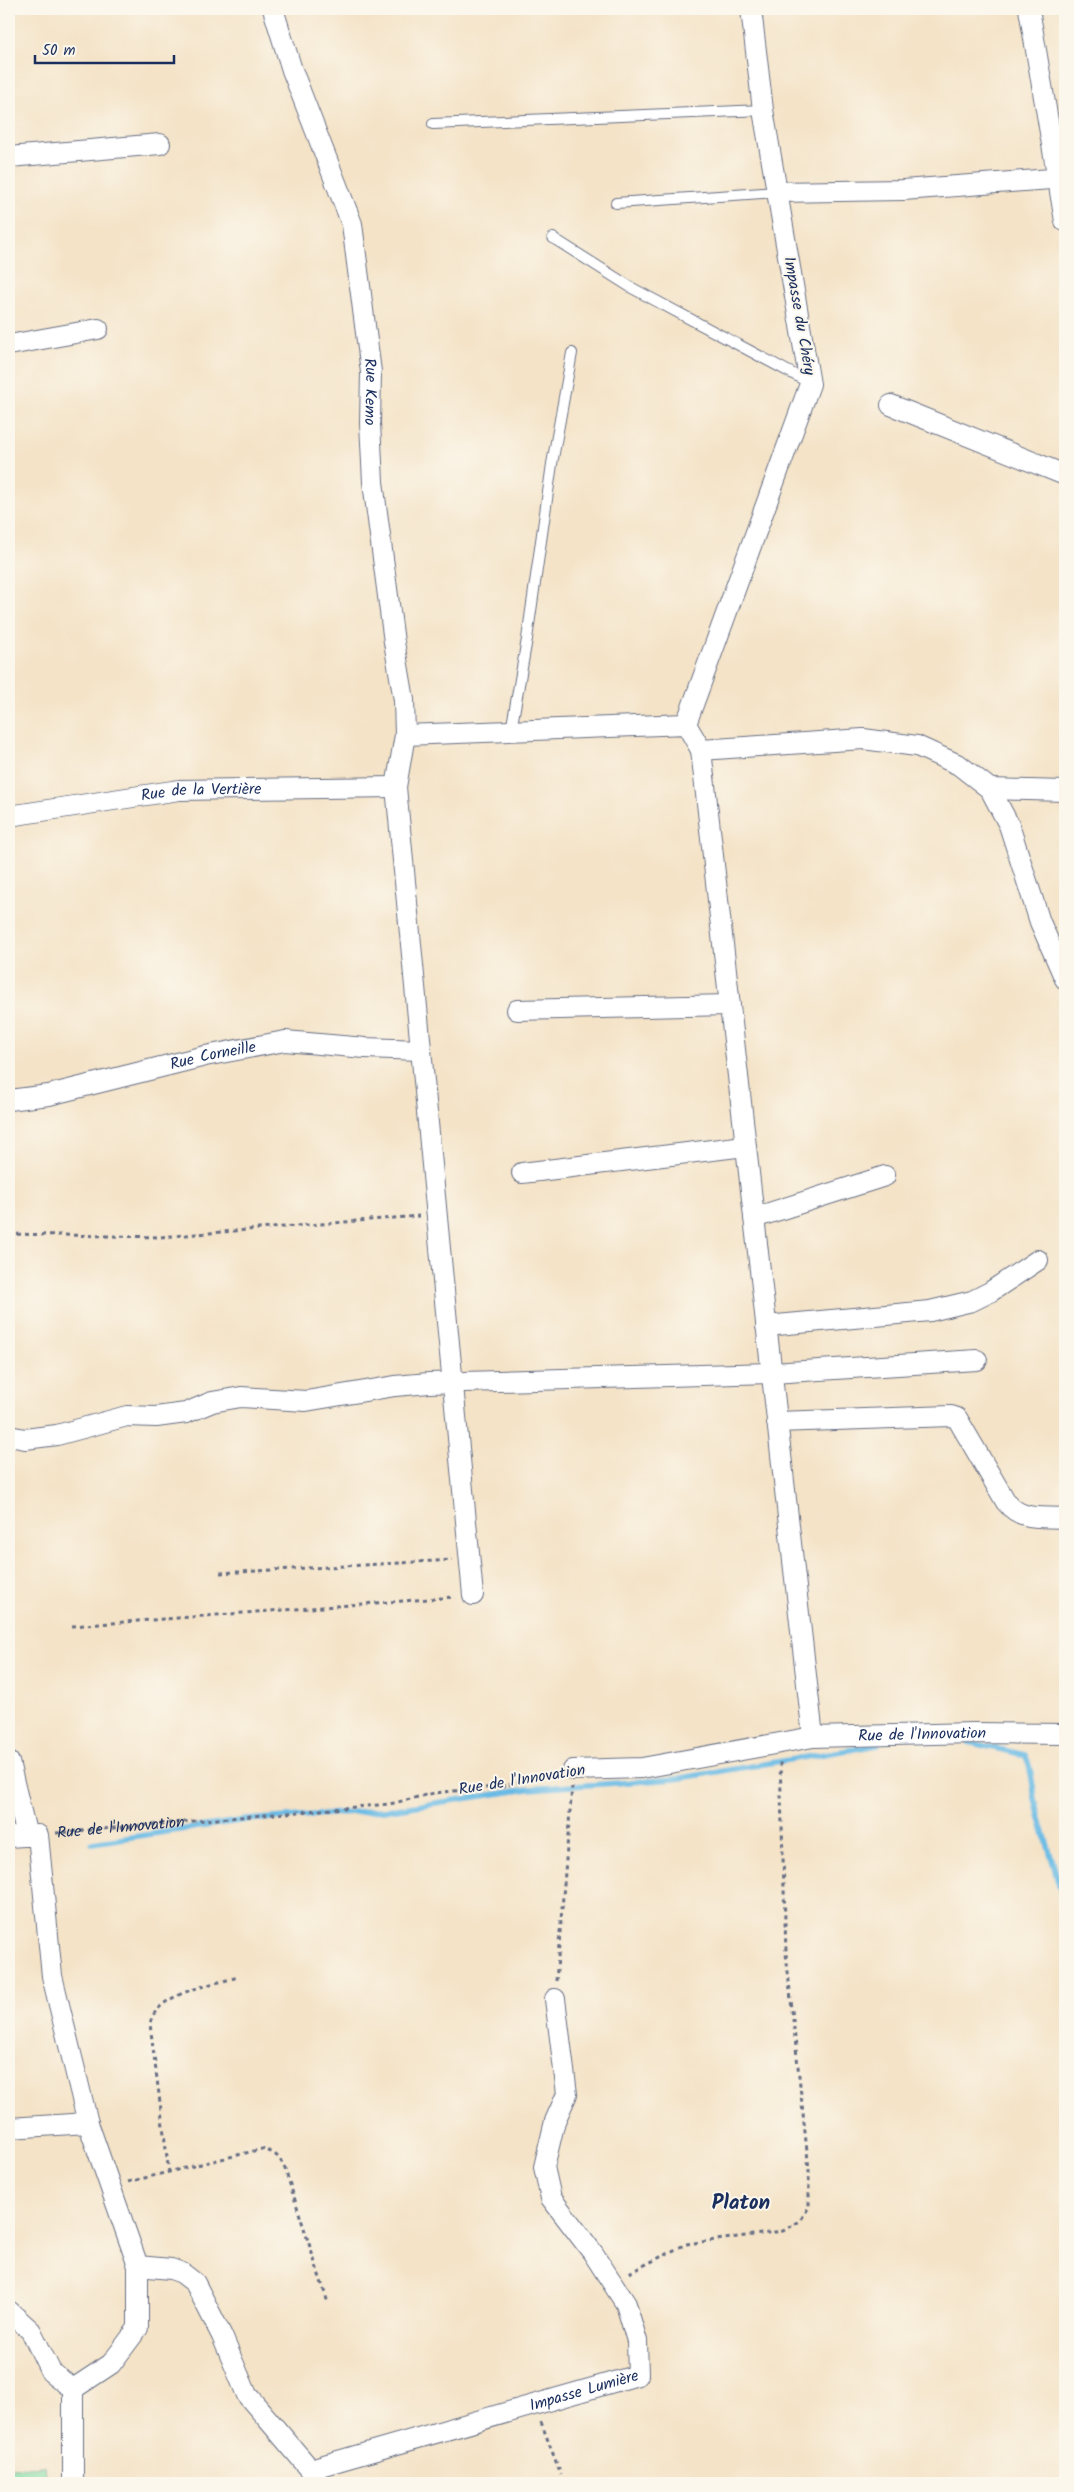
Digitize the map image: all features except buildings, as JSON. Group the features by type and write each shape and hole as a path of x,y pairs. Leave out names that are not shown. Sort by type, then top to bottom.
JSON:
{"street":[{"name":"Rue Kemo","path":"273,9 292,70 352,224 371,372 370,423 373,482 404,700 405,735 396,787 473,1595"},
{"name":"Impasse du Chéry","path":"686,724 810,384 763,110 751,9"},
{"path":"1029,9 1062,178 1065,221"},
{"path":"9,158 160,144"},
{"path":"777,192 903,190 1021,183 1062,178"},
{"path":"9,345 98,329"},
{"path":"891,405 1065,475"},
{"path":"405,735 686,724 701,750 813,1738"},
{"path":"701,750 864,739 917,746 959,765 990,788 1009,825 1040,922 1065,979"},
{"name":"Rue de la Vertière","path":"9,816 180,790 396,787"},
{"path":"990,788 1065,791"},
{"path":"517,1010 730,1004"},
{"name":"Rue Corneille","path":"9,1100 49,1096 205,1056 285,1041 356,1048 421,1050"},
{"path":"522,1173 745,1146"},
{"path":"754,1218 884,1176"},
{"path":"766,1326 938,1309 972,1301 990,1292 1038,1260"},
{"path":"9,1436 25,1439 57,1435 128,1416 156,1418 186,1413 212,1402 241,1396 306,1401 395,1386 772,1373 978,1360"},
{"path":"777,1422 951,1416 957,1418 1006,1502 1014,1512 1028,1516 1065,1518"},
{"name":"Rue de l'Innovation","path":"573,1770 642,1768 813,1738 973,1733 1065,1734"},
{"path":"9,1762 52,1976 88,2123 138,2266 138,2328 111,2364 74,2389"},
{"name":"Impasse Lumière","path":"314,2476 535,2405 638,2375 637,2341 626,2304 551,2198 544,2167 555,2121 567,2094 555,1999"},
{"path":"9,2128 88,2123"},
{"path":"138,2266 171,2269 182,2273 195,2283 222,2336 247,2395 314,2476"},
{"path":"9,2311 31,2331 51,2372 74,2389"},
{"path":"73,2483 74,2389"}],"lane":[{"path":"433,124 763,110"},
{"path":"616,203 777,192"},
{"path":"553,238 632,288 810,384"},
{"path":"511,731 527,639 552,464 572,354"}],"path":[{"path":"9,1234 160,1237 437,1215"},
{"path":"220,1574 470,1559"},
{"path":"72,1626 473,1595"},
{"path":"612,2282 686,2244 783,2231 800,2221 809,2207 809,2170 786,1953 779,1778 780,1757"},
{"path":"555,1999 573,1770"},
{"name":"Rue de l'Innovation","path":"25,1836 390,1804 434,1793 504,1786 573,1770"},
{"path":"169,2173 150,2024 151,2016 159,2006 171,1998 238,1977"},
{"path":"110,2186 262,2149 272,2151 280,2158 328,2303"},
{"path":"535,2405 561,2475"}],"green space":[{"path":"45,2466 47,2483 9,2483 9,2468"}],"waterway":[{"path":"968,1742 1025,1755 1060,1889 1065,1918"},
{"path":"92,1843 246,1820 396,1809 529,1789 675,1779 878,1745"}],"district":[{"name":"Platon","path":"741,2203"}]}
